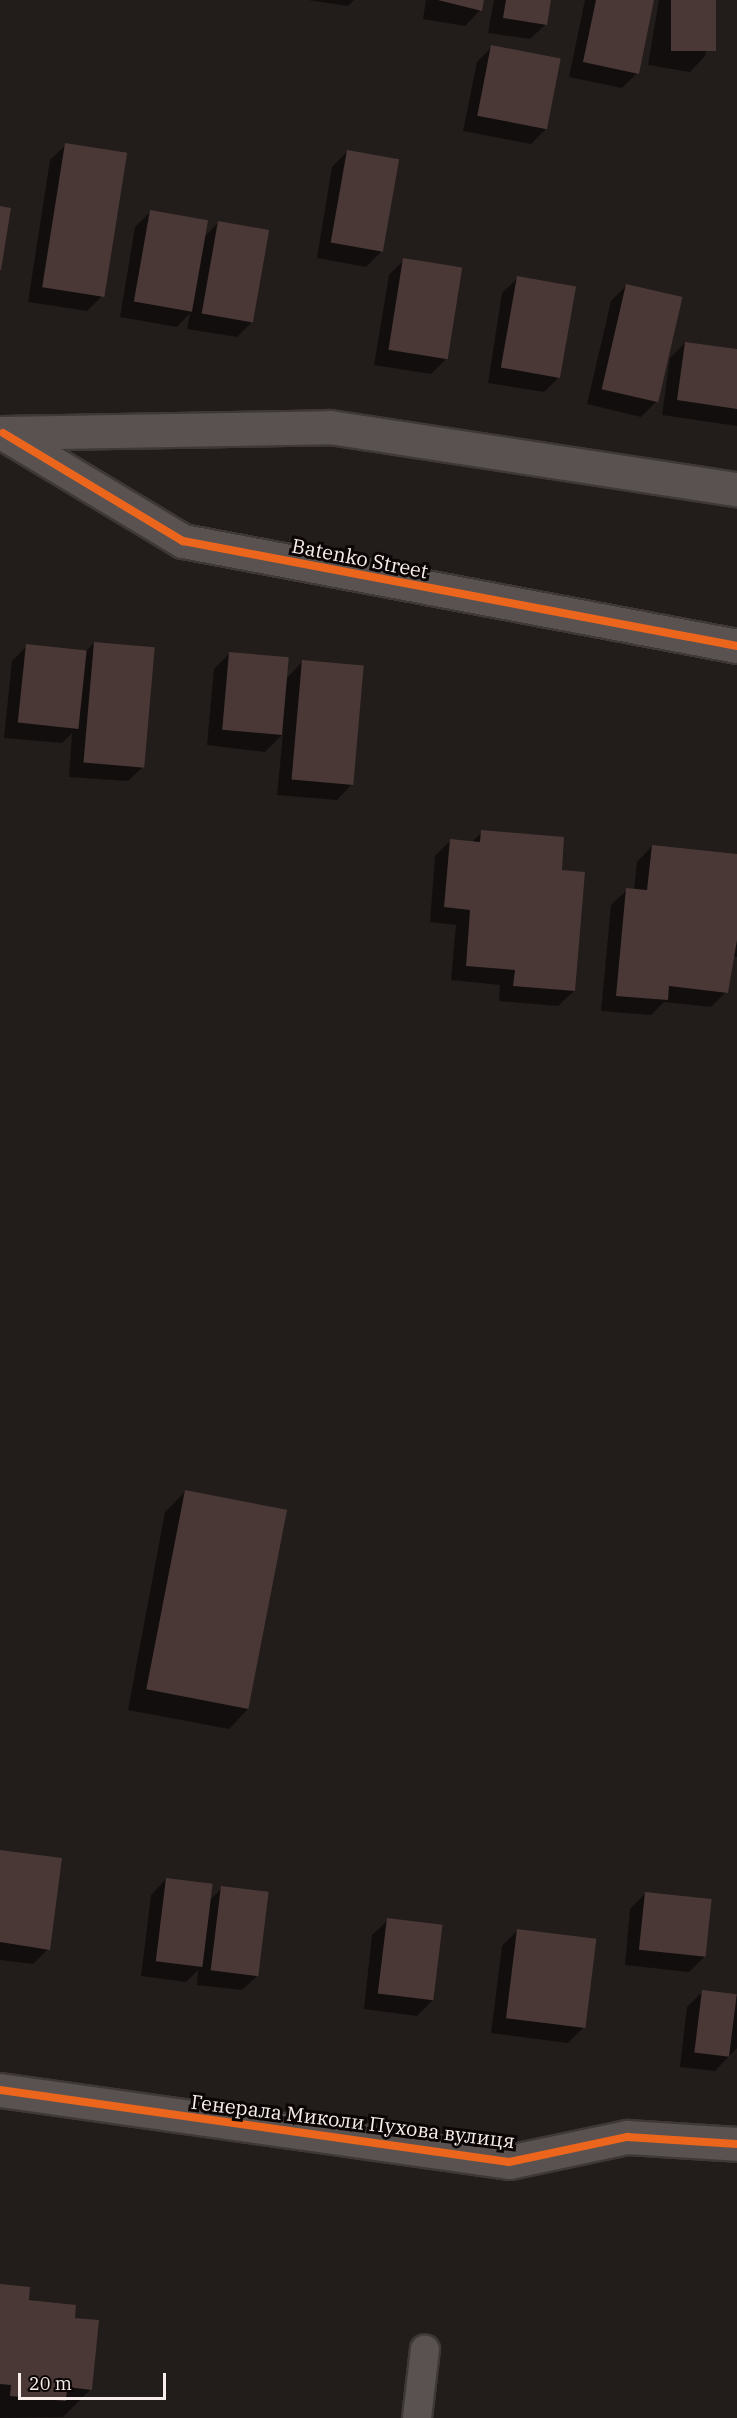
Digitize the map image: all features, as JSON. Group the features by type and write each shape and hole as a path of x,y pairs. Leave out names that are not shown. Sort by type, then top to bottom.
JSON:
{"street":[{"name":"Batenko Street","path":"2,433 330,427 737,489"},
{"name":"Batenko Street","path":"2,433 183,542 737,646"},
{"name":"Генерала Миколи Пухова вулиця","path":"0,2090 509,2162 627,2137 737,2144"}],"lane":[{"path":"417,2418 424,2349"}],"building":[{"path":"438,0 484,0 482,11"},
{"path":"506,0 551,0 547,25 503,18"},
{"path":"596,0 654,0 639,74 583,62"},
{"path":"671,0 716,0 716,51 671,51"},
{"path":"491,45 561,59 547,129 477,116"},
{"path":"65,143 127,153 104,297 42,287"},
{"path":"347,150 399,159 383,252 331,243"},
{"path":"0,206 11,208 1,270 0,270"},
{"path":"150,210 208,220 192,312 134,302"},
{"path":"218,221 269,230 253,323 202,314"},
{"path":"403,258 462,267 448,359 388,350"},
{"path":"517,276 576,286 560,378 501,368"},
{"path":"626,284 683,297 658,402 602,389"},
{"path":"685,342 737,349 737,409 677,400"},
{"path":"94,642 155,647 144,768 83,763"},
{"path":"26,644 87,650 78,729 18,723"},
{"path":"229,652 289,657 282,735 222,730"},
{"path":"302,660 364,665 353,785 292,780"},
{"path":"481,830 564,837 562,870 585,872 575,991 513,986 515,970 466,966 470,910 444,907 450,839 480,842"},
{"path":"652,845 737,854 737,940 728,993 669,986 668,1000 616,996 626,888 647,890"},
{"path":"185,1490 287,1510 248,1709 146,1689"},
{"path":"0,1850 62,1858 50,1950 0,1942"},
{"path":"166,1878 213,1884 202,1967 156,1961"},
{"path":"221,1886 269,1892 258,1976 211,1970"},
{"path":"645,1892 712,1899 706,1957 639,1950"},
{"path":"387,1918 443,1925 433,2000 378,1993"},
{"path":"517,1929 596,1939 585,2028 506,2018"},
{"path":"702,1990 737,1994 729,2057 694,2053"},
{"path":"0,2284 30,2287 29,2300 76,2305 75,2318 99,2320 92,2390 67,2387 66,2401 10,2396 11,2385 0,2384"}],"cycle path":[{"path":"3,433 183,541 737,646"},
{"path":"0,2090 509,2162 627,2137 737,2144"}]}
